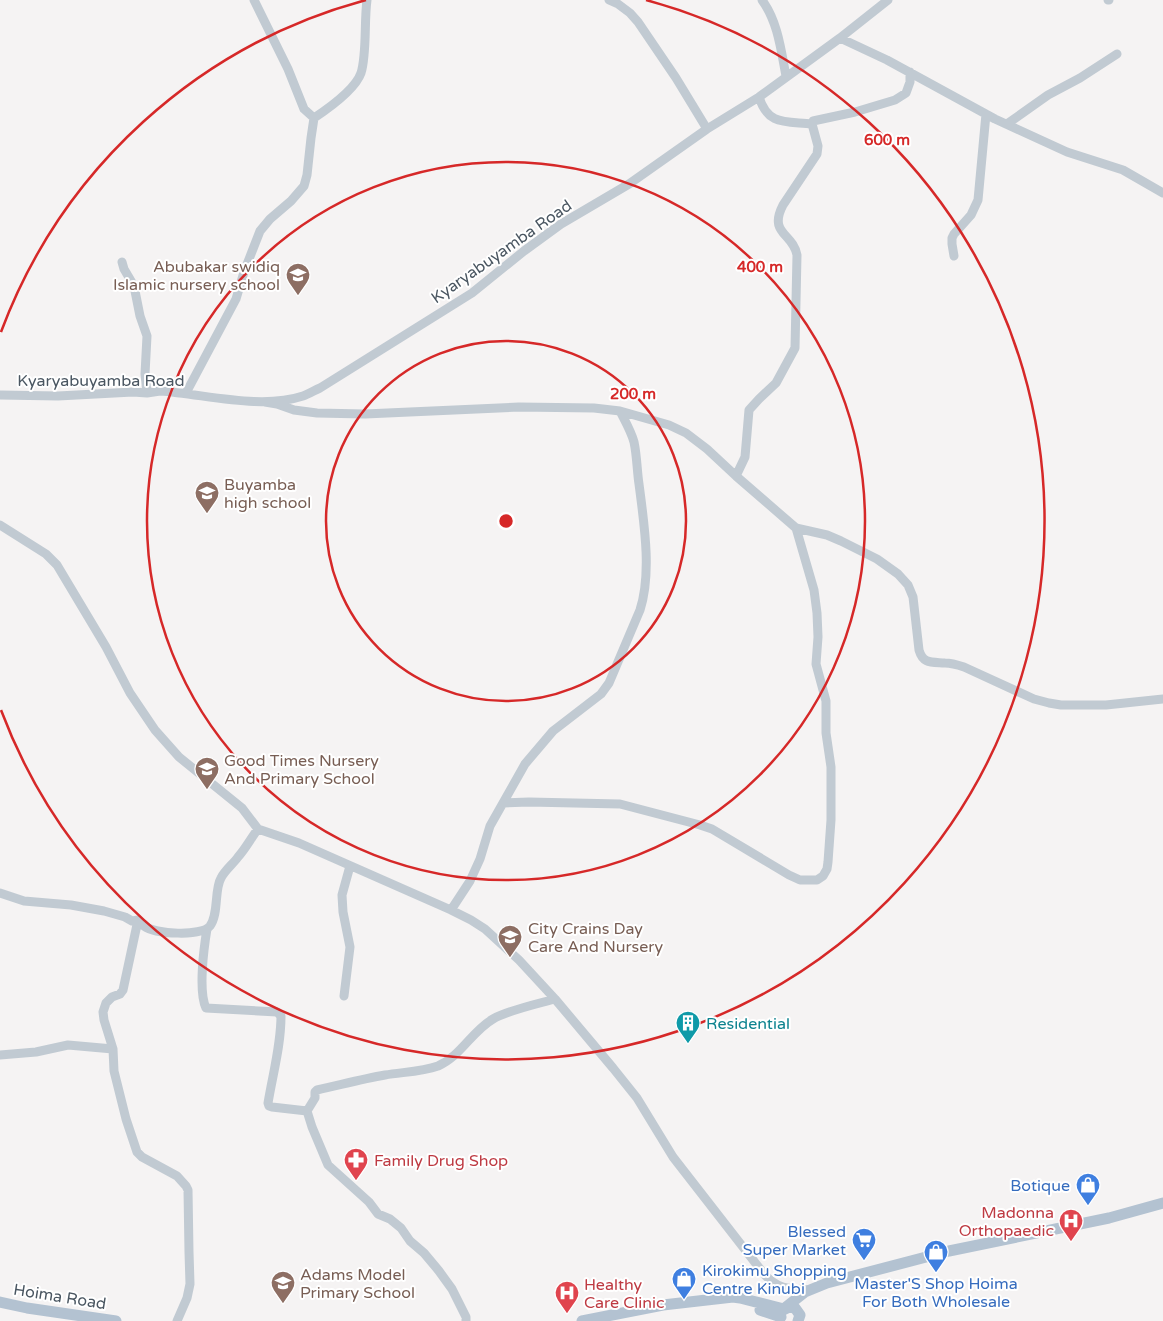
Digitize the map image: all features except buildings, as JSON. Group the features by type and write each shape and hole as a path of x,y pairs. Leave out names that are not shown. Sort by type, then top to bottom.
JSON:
{"main road":[{"path":"783,1314 809,1291 827,1283 949,1251 1109,1218 1161,1205"},
{"path":"801,1317 809,1291"},
{"path":"582,1321 663,1305 717,1300 783,1314 792,1307 797,1310 801,1317"},
{"name":"Hoima Road","path":"0,1302 27,1308 116,1321"}],"street":[{"path":"254,0 288,69 304,109 314,118"},
{"path":"186,393 236,300 244,272 260,231 270,218 291,201 304,186 314,118 348,91 360,74 364,51 367,0"},
{"path":"609,0 630,13 638,22 676,78 707,129"},
{"path":"762,0 772,15 786,76"},
{"name":"Kyaryabuyamba Road","path":"0,395 58,396 160,391 265,402 305,396 472,293 561,224 628,184 707,129 759,97 840,38 888,0"},
{"path":"840,38 887,60 986,114 1067,152 1123,170 1163,194"},
{"path":"1007,124 1048,95 1080,78 1117,54"},
{"path":"759,97 762,107 770,117 776,120 812,124 813,121 855,112 895,100 906,93 910,82 910,72"},
{"path":"954,256 952,238 971,215 978,200 986,114"},
{"path":"736,476 745,457 749,410 776,383 795,348 798,255 794,246 781,231 778,219 783,205 817,154 818,146 812,124"},
{"path":"122,262 134,286 140,316 148,336 145,374 147,393"},
{"path":"265,402 294,410 365,414 519,408 594,408 620,411 669,425 707,449 796,528 841,540 877,559 898,574 908,585 913,597 919,650 925,660 932,663 956,664 1034,699 1061,705 1106,705 1163,699"},
{"path":"452,910 480,859 490,826 525,764 553,731 601,694 609,683 644,599 646,559 634,442 620,411"},
{"path":"0,525 46,554 57,565 106,647 130,693 154,730 186,764 242,808 258,829 299,843 452,910 485,929 519,960 555,999 636,1098 673,1157 771,1282 786,1289 809,1291"},
{"path":"503,803 529,802 629,806 712,829 800,880 817,880 823,876 827,870 832,820 832,786 826,733 826,701 816,664 818,613 814,590 796,528"},
{"path":"258,829 221,878 219,884 215,908 211,924 207,929 203,953 204,1003 206,1008 277,1012 281,1016 279,1048 268,1102 269,1106 307,1111"},
{"path":"344,996 350,947 342,912 342,895 350,866"},
{"path":"0,893 24,901 71,905 104,911 132,921 138,920"},
{"path":"138,920 144,926 156,931 181,933 198,932 207,929"},
{"path":"138,920 123,990 106,1003 104,1020 113,1049 114,1071 126,1119 137,1152 142,1157 177,1176 188,1190 190,1284 187,1298 177,1321"},
{"path":"466,1321 466,1317 452,1289 440,1271 410,1241 401,1228 390,1219 378,1214 369,1202 328,1165 307,1111 315,1098 317,1090 384,1075 427,1069 439,1065 493,1019 503,1014 555,999"},
{"path":"0,1055 36,1052 68,1045 113,1049"}],"place":[{"name":"Abubakar swidiq Islamic nursery school","path":"298,296"},
{"name":"Buyamba high school","path":"207,514"},
{"name":"Good Times Nursery And Primary School","path":"207,790"},
{"name":"City Crains Day Care And Nursery","path":"510,958"},
{"name":"Residential","path":"688,1044"},
{"name":"Family Drug Shop","path":"356,1181"},
{"name":"Botique","path":"1088,1206"},
{"name":"Madonna Orthopaedic","path":"1071,1242"},
{"name":"Blessed Super Market","path":"864,1261"},
{"name":"Master'S Shop Hoima For Both Wholesale","path":"936,1273"},
{"name":"Kirokimu Shopping Centre Kinubi","path":"684,1300"},
{"name":"Adams Model Primary School","path":"283,1304"},
{"name":"Healthy Care Clinic","path":"567,1314"}]}
